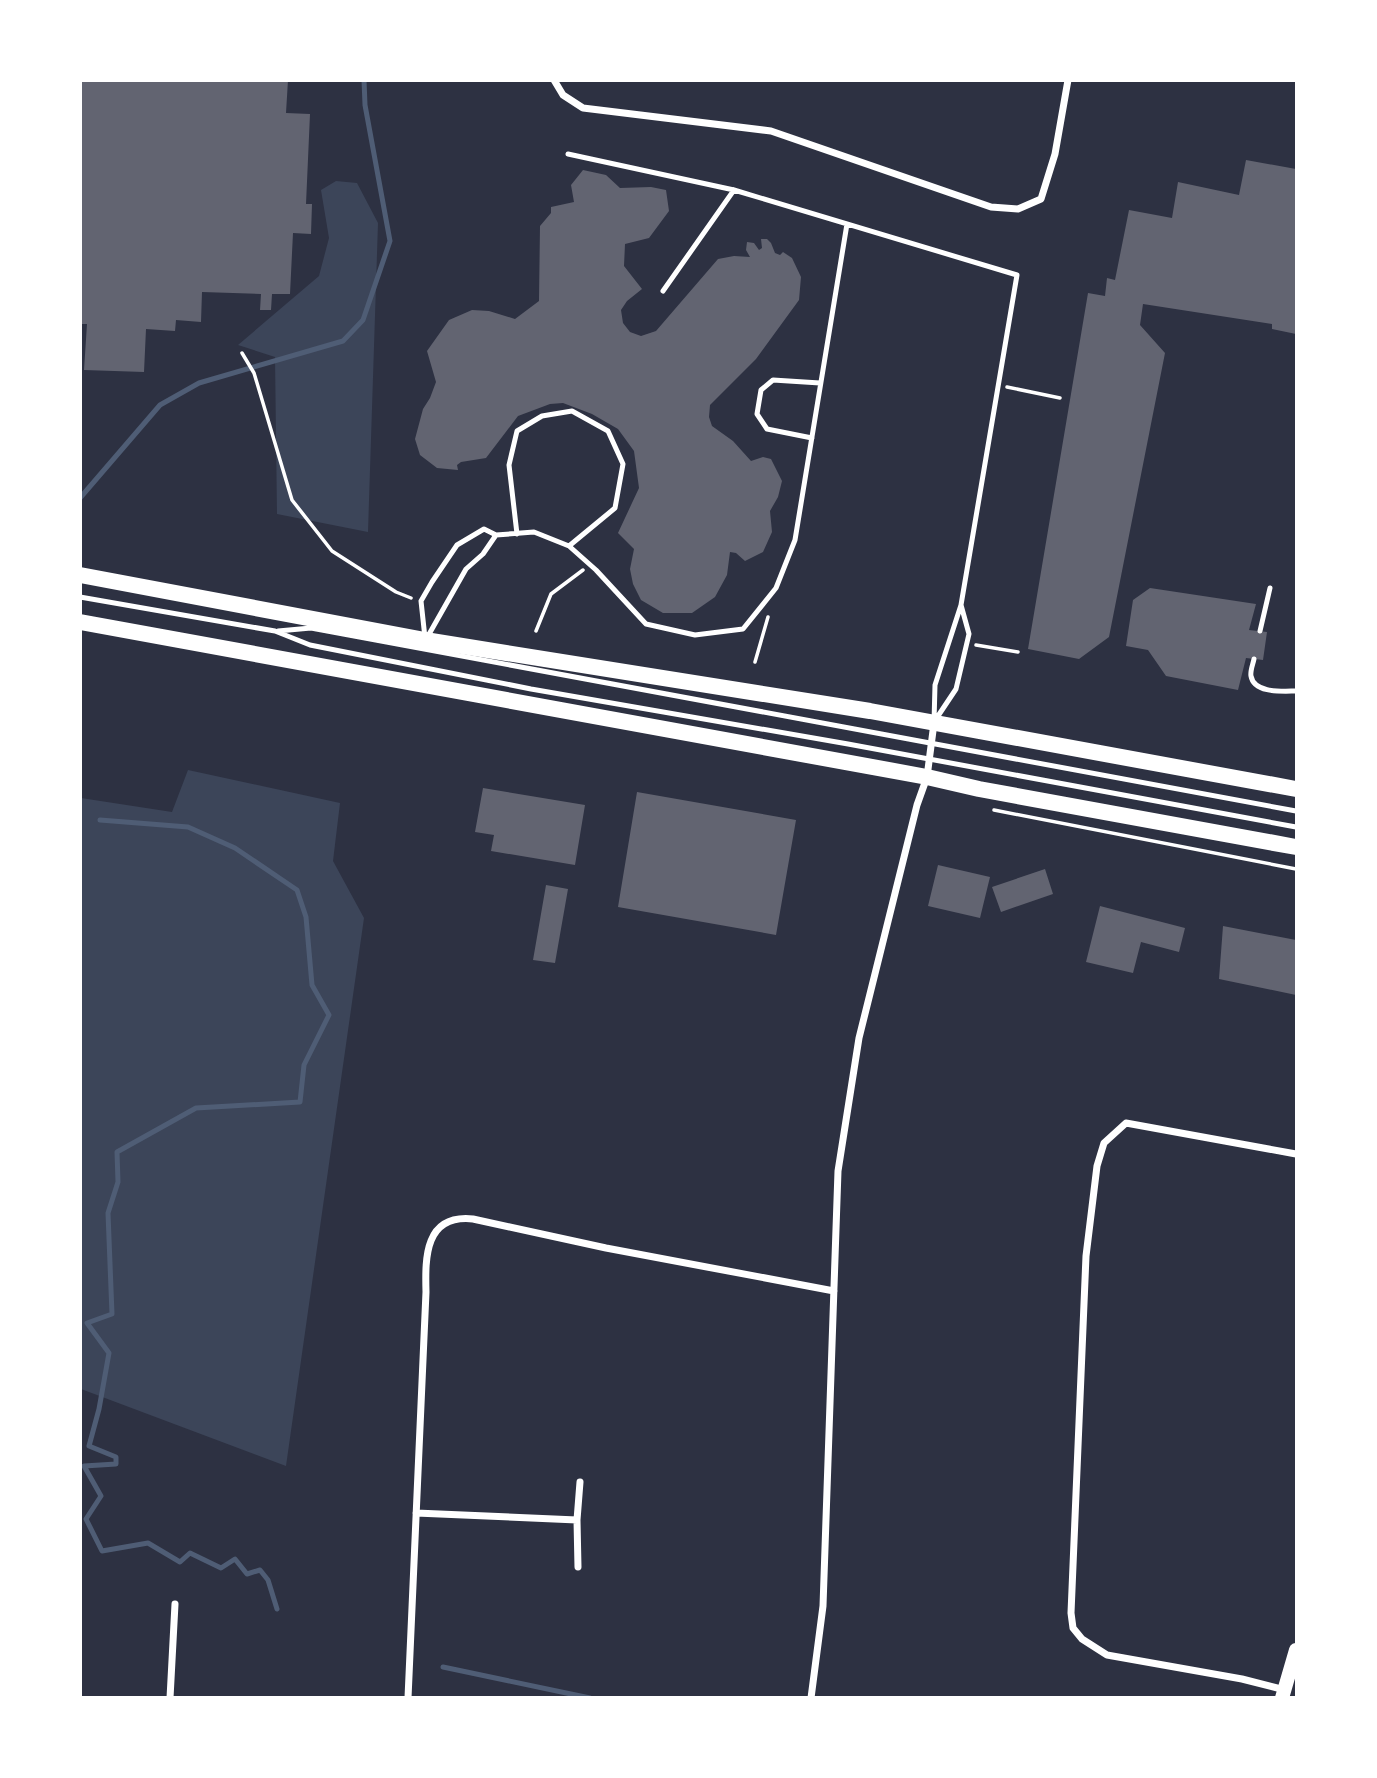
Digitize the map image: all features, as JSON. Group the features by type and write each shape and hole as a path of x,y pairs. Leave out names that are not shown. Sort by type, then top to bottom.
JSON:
{"main road":[{"path":"80,575 425,640 934,723 1297,789"},
{"path":"80,622 927,776 979,789 1297,847"},
{"path":"1283,1694 1297,1650"}],"street":[{"path":"554,80 563,95 583,108 771,131 991,207 1018,209 1041,198 1055,154 1069,80"},
{"path":"811,1698 823,1606 838,1171 859,1038 917,805 927,776 934,723"},
{"path":"1283,1694 1242,1679 1107,1655 1082,1639 1073,1628 1070,1613 1086,1256 1097,1167 1104,1143 1126,1123 1297,1154"},
{"path":"408,1698 426,1292 425,1259 436,1230 445,1222 473,1219 834,1292"},
{"path":"578,1567 577,1520 580,1482"},
{"path":"416,1513 577,1520"},
{"path":"170,1698 175,1604"}],"lane":[{"path":"568,154 734,190 1017,275 961,605 934,685 934,723"},
{"path":"663,291 734,190"},
{"path":"425,640 421,601 457,545 484,529 496,535 534,532 569,546 590,564 646,624 695,635 743,629 776,588 795,540 846,224"},
{"path":"811,438 767,429 757,414 761,390 773,380 820,383"},
{"path":"517,534 509,465 517,431 542,416 572,411 608,431 623,464 615,508 569,546"},
{"path":"425,640 466,569 483,554 496,535"},
{"path":"1260,631 1270,588"},
{"path":"80,597 275,631 310,645 531,689 1297,827"},
{"path":"934,723 956,689 969,634 961,605"},
{"path":"275,631 311,628 1297,811"},
{"path":"1254,659 1251,675 1254,682 1265,690 1297,691"}],"path":[{"path":"242,352 254,373 292,500 332,551 396,592 421,601"},
{"path":"998,386 1060,398"},
{"path":"536,631 551,593 590,564"},
{"path":"755,662 776,588"},
{"path":"969,634 976,645 1018,652"},
{"path":"999,811 1297,869"}],"shaded area":[{"path":"336,181 357,183 378,223 368,532 277,514 275,357 238,345 319,276 329,238 321,190"},
{"path":"188,770 340,803 333,861 364,918 286,1466 81,1389 81,798 172,812"}],"building":[{"path":"80,80 288,80 286,113 310,114 306,204 312,204 311,234 293,233 290,294 272,294 271,310 260,310 261,294 202,292 201,322 176,320 175,331 146,329 144,372 84,370 87,324 80,324"},
{"path":"1246,160 1296,169 1296,334 1272,329 1272,324 1143,304 1140,325 1165,353 1109,637 1079,659 1028,649 1088,293 1105,296 1107,278 1115,280 1129,210 1172,218 1178,182 1239,195"},
{"path":"583,170 606,175 620,188 651,187 666,190 669,211 649,238 625,244 624,266 642,289 627,301 621,310 623,323 630,332 641,336 656,331 718,259 750,257 746,250 747,242 754,243 759,250 762,248 761,239 767,239 775,253 780,255 783,252 792,258 801,277 799,300 756,359 710,405 709,417 712,426 733,441 751,461 763,457 771,459 782,481 778,497 770,511 772,532 763,552 745,561 736,553 730,552 727,575 715,597 692,613 663,613 641,600 633,584 630,569 634,549 618,533 639,488 634,451 618,429 592,414 563,403 550,404 518,416 486,458 461,462 457,465 458,470 437,468 420,455 415,439 423,409 436,382 427,351 449,320 472,310 489,311 515,319 539,301 540,226 551,213 551,207 574,202 571,185"},
{"path":"1150,588 1256,604 1249,630 1267,632 1263,660 1246,658 1238,690 1166,676 1148,650 1126,646 1133,600"},
{"path":"483,788 585,805 575,865 491,851 494,835 475,832"},
{"path":"637,792 796,820 776,935 618,907"},
{"path":"938,865 990,877 980,918 928,906"},
{"path":"1045,869 1053,894 1001,912 992,887"},
{"path":"546,885 568,889 555,963 533,960"},
{"path":"1100,906 1185,928 1179,952 1141,942 1133,973 1086,962"},
{"path":"1223,926 1296,940 1296,995 1219,979"}],"waterway":[{"path":"80,498 160,405 199,383 343,341 363,320 390,241 365,105 364,80"},
{"path":"100,820 188,827 235,848 297,890 306,917 312,985 329,1015 304,1065 300,1102 196,1108 117,1152 118,1182 108,1213 112,1314 87,1323 109,1353 89,1446 116,1457 116,1464 84,1466 101,1496 86,1519 102,1551 148,1543 180,1562 190,1553 221,1568 235,1559 247,1574 260,1570 268,1580 277,1609"},
{"path":"443,1667 590,1698"}]}
